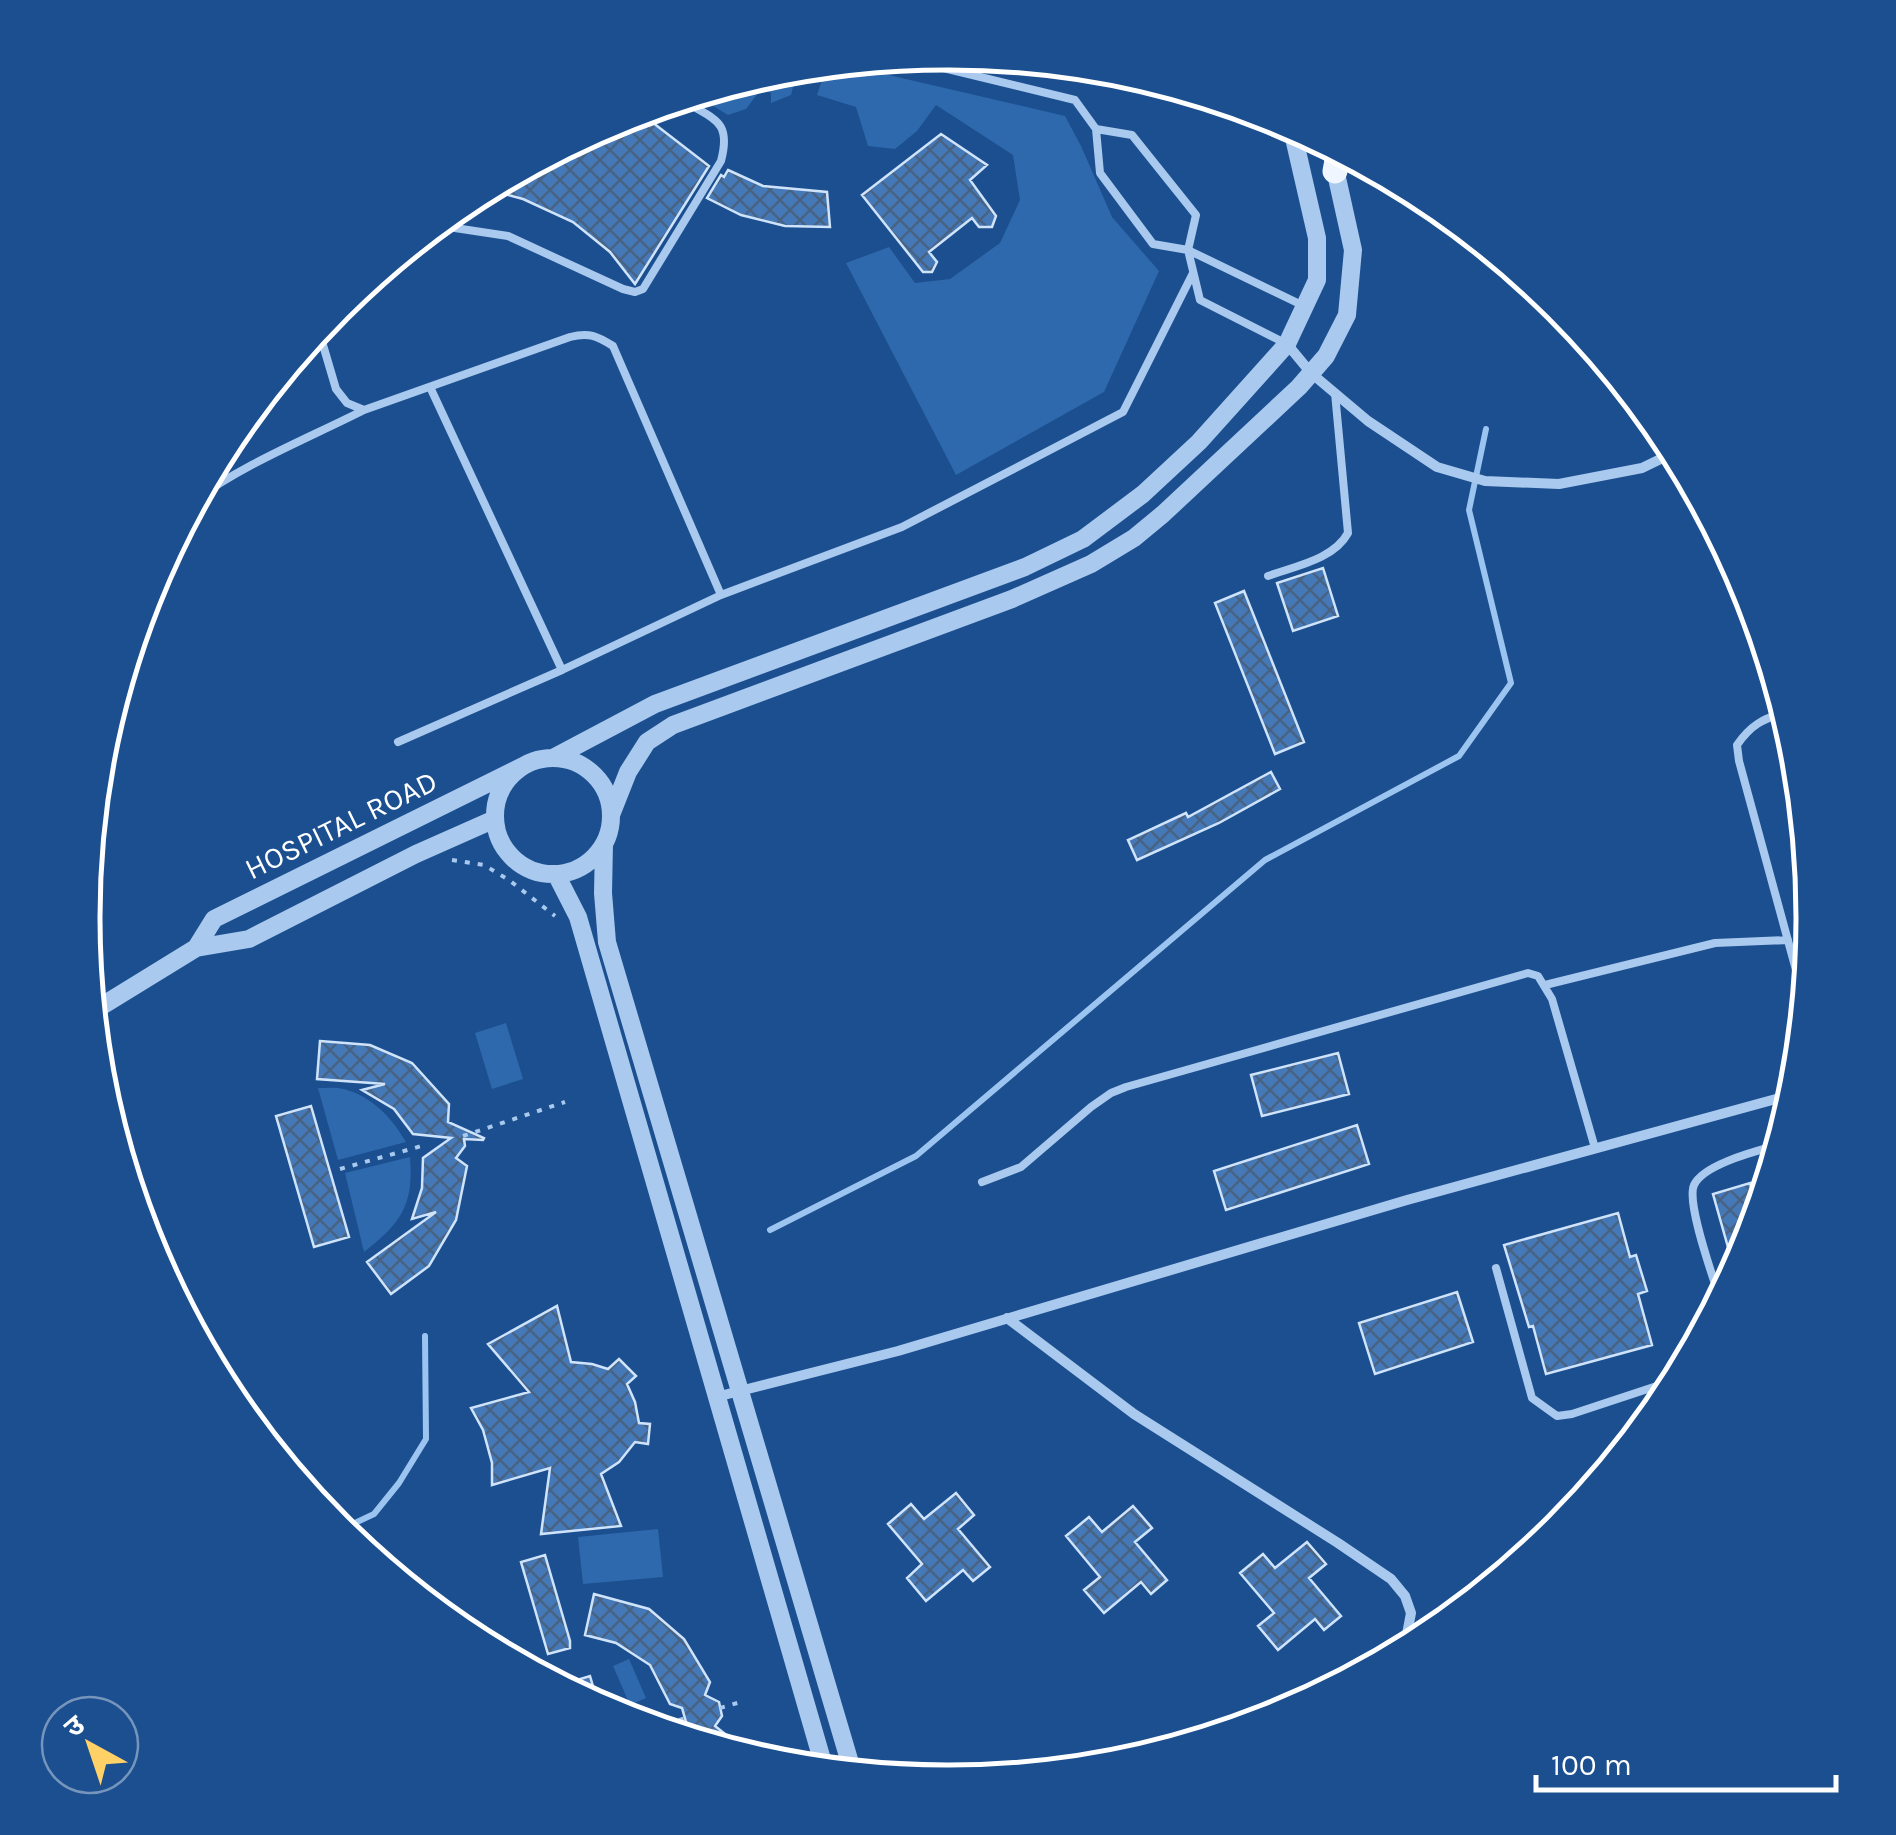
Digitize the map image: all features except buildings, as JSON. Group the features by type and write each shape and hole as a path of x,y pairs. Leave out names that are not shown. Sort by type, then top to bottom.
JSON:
{"street":[{"path":"552,758 655,704 1025,566 1083,539 1142,494 1199,442 1288,344 1306,307 1317,280 1317,238 1296,145"},
{"path":"850,1759 607,942 604,844 611,815 628,772 647,742 673,725 1012,599 1091,564 1134,538 1231,452 1326,356 1347,315 1353,250 1338,165"},
{"path":"1288,344 1311,373 1368,421 1437,467 1466,476 1485,481 1559,484 1642,468 1660,459"},
{"path":"604,844 584,865 556,874 528,868 505,849 498,834 496,802 511,776 524,766 552,758 568,760 594,774 609,800 611,815"},
{"name":"HOSPITAL ROAD","path":"196,948 214,919 524,766"},
{"name":"HOSPITAL ROAD","path":"105,1004 196,948 250,939 495,818"},
{"path":"556,874 578,917 822,1755"},
{"path":"716,1397 898,1350 1407,1200 1775,1099"},
{"path":"1007,1318 1134,1414 1391,1579 1405,1596 1411,1613 1408,1629"}],"lane":[{"path":"948,70 1074,100 1096,129 1100,173 1153,244 1188,250 1306,307"},
{"path":"456,228 508,236 624,289 643,289 721,161 727,140 723,126 696,109"},
{"path":"1096,129 1132,136 1196,215 1188,250 1200,300 1288,344"},
{"path":"398,742 562,670 720,594 902,527 1123,412 1193,273"},
{"path":"221,483 364,410 587,333 613,346 720,594"},
{"path":"323,346 336,388 347,404 364,410"},
{"path":"430,387 562,670"},
{"path":"1268,576 1333,551 1348,532 1335,393"},
{"path":"1771,718 1746,732 1737,745 1794,965"},
{"path":"1545,985 1714,942 1788,940"},
{"path":"982,1182 1021,1167 1090,1107 1126,1087 1528,973 1538,976 1552,999 1595,1148"},
{"path":"1714,1279 1692,1188 1700,1177 1720,1165 1763,1151"},
{"path":"1496,1268 1532,1398 1557,1416 1654,1386"}],"path":[{"path":"464,1136 564,1102"},
{"path":"340,1169 425,1146"},
{"path":"720,1708 744,1700"},
{"path":"678,1721 686,1718"}],"shaded area":[{"path":"881,73 1065,116 1112,217 1159,271 1104,392 956,475 846,263 889,247 915,283 950,279 1000,243 1020,200 1013,155 936,105 917,131 895,149 868,146 856,107 817,95 822,80"},
{"path":"794,84 791,95 771,103 771,93 766,90"},
{"path":"759,92 746,109 728,115 711,105"},
{"path":"506,1023 523,1079 492,1089 475,1033"},
{"path":"318,1088 344,1089 364,1097 388,1117 406,1142 338,1160"},
{"path":"410,1157 410,1188 402,1212 364,1252 345,1173"},
{"path":"658,1529 663,1577 583,1584 578,1537"},
{"path":"629,1659 646,1698 629,1702 613,1666"}],"waterway":[{"path":"770,1230 916,1156 1265,860 1459,756 1511,683 1469,510 1486,429"},
{"path":"355,1523 374,1514 426,1439 425,1336"}]}
